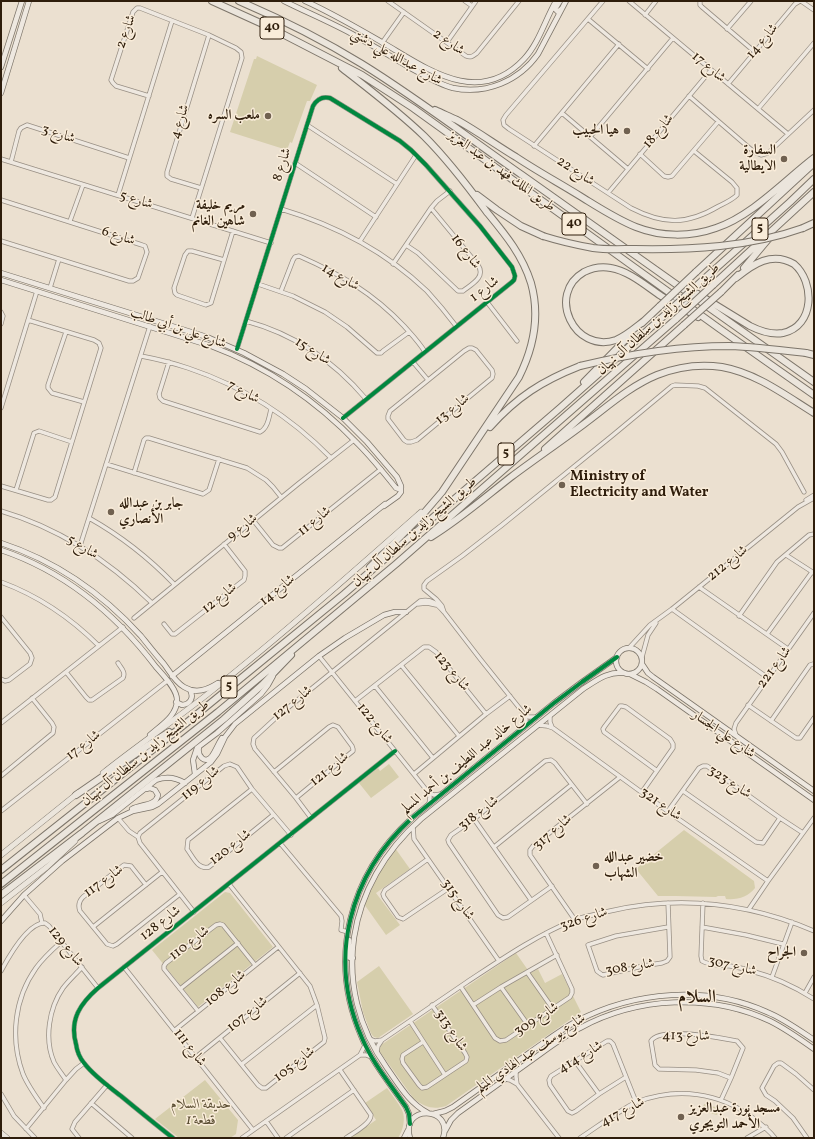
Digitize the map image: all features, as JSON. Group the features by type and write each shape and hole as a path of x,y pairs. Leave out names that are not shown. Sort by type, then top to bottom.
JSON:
{"highway":[{"name":"طريق الملك فهد بن عبد العزيز","path":"212,1 267,26 362,75 413,108 814,395"},
{"name":"طريق الملك فهد بن عبد العزيز","path":"239,1 270,14 319,39 362,64 421,103 814,382"},
{"path":"330,59 394,108 424,137 477,194 521,226 543,236 594,248 692,249 769,238 786,234 814,223"},
{"path":"421,103 458,121 617,218 636,227 653,232 669,234 700,233 717,228 735,220 771,194 814,158"},
{"path":"560,408 573,392 644,321 814,163"},
{"path":"344,594 365,571 415,523 450,481 519,377 524,367 532,342 535,310 531,283 521,258 513,245 461,178"},
{"name":"طريق الشيخ زايد بن سلطان آل نهيان","path":"1,870 185,724 344,594 560,408 814,179"},
{"name":"طريق الشيخ زايد بن سلطان آل نهيان","path":"1,884 212,716 396,564 676,319 814,192"},
{"path":"736,278 796,210"},
{"path":"521,470 684,325 721,292 736,278 752,265 774,258 792,263 804,272 811,286 812,301 802,322 792,329 782,333 768,333 750,326 708,299 669,278"},
{"path":"644,321 618,339 602,342 591,340 580,334 570,322 566,307 566,298 576,279 586,271 606,267 614,268 628,274 677,305 720,329"},
{"path":"474,445 503,412 521,397 539,385 580,366 630,355 680,348 737,347 774,349 814,355"},
{"path":"418,544 441,531 521,470 636,386 656,375 675,369 692,366 722,367 737,370 766,383 814,413"},
{"name":"5","path":"82,833 251,696 304,640"},
{"path":"76,795 155,741 185,724"},
{"path":"1,895 82,833"}],"main road":[{"path":"1,855 136,747 161,730 228,677 302,616 433,503"},
{"path":"1,903 54,862 82,833"},
{"path":"1,1133 7,1138"}],"street":[{"path":"1,67 22,1"},
{"path":"1,94 29,1"},
{"name":"شارع عبدالله علي دشتي","path":"284,1 352,34 437,82 459,89 470,90 500,85 517,75 533,60 546,40 560,10 566,1"},
{"name":"شارع 2","path":"388,1 466,56 470,57 473,56 519,1"},
{"path":"466,1 472,6"},
{"path":"448,42 476,1"},
{"name":"شارع عبدالله علي دشتي","path":"308,2 432,72 464,82 484,81 502,76 523,61 531,50 556,1"},
{"path":"560,1 555,9 558,12 560,10"},
{"name":"شارع 22","path":"603,1 504,119 503,123 506,128 631,208 657,218 675,220 690,219 701,216 736,196 738,193 738,190 734,184 694,151"},
{"name":"شارع 17","path":"628,1 788,134"},
{"path":"645,14 656,1"},
{"path":"700,1 701,7 755,52"},
{"path":"727,29 751,1"},
{"name":"شارع 14","path":"728,84 795,4 801,1 813,8"},
{"name":"شارع 2","path":"149,96 116,86 112,82 111,77 135,9 140,8 172,21"},
{"path":"382,43 404,12"},
{"path":"309,13 323,16 345,27 348,27 348,24"},
{"path":"588,19 648,69"},
{"path":"118,195 172,21 209,35 236,48 241,52 242,56 192,218"},
{"name":"شارع 4","path":"201,188 171,179 167,176 166,172 209,35"},
{"path":"590,137 673,38"},
{"path":"758,109 814,43"},
{"path":"534,146 618,44"},
{"path":"6,49 9,46 12,46 15,50"},
{"path":"377,48 388,52 418,68 420,65"},
{"name":"شارع 18","path":"608,193 711,70"},
{"path":"689,96 754,152 761,155 768,153 814,110"},
{"name":"شارع 8","path":"237,349 307,125 316,102 320,98 328,97 391,135 406,145 416,155"},
{"path":"562,112 628,169"},
{"path":"640,154 663,175 668,177 673,175 718,122"},
{"name":"شارع 3","path":"11,162 19,131 26,125 129,158"},
{"path":"307,125 397,184"},
{"path":"360,241 416,155"},
{"name":"شارع 1","path":"343,418 512,282 515,278 514,272 486,232 416,155"},
{"name":"شارع 5","path":"1,159 271,243"},
{"path":"295,163 376,217"},
{"path":"70,221 83,184"},
{"path":"393,264 431,208 437,201 450,191"},
{"name":"شارع 6","path":"1,200 145,246 147,252 138,278 132,282 1,241"},
{"name":"شارع 16","path":"406,245 418,253 458,291 463,291 480,276 481,272 478,265 431,208"},
{"path":"281,209 303,215 360,241 393,264 425,290 456,326"},
{"path":"224,260 188,251 185,255 174,288 175,293 206,305 209,304 212,300 233,231"},
{"name":"شارع 14","path":"281,291 293,260 296,256 299,256 330,270 367,293 387,309 420,343 425,352"},
{"path":"50,288 59,259"},
{"name":"شارع علي بن أبي طالب","path":"1,273 207,336 237,349 276,369 323,401 343,418 383,460 399,480 401,487"},
{"name":"شارع علي بن أبي طالب","path":"1,280 150,326 243,359 294,390 328,415 354,440 394,486"},
{"path":"258,284 281,291 309,303 335,318 377,352 381,353 409,332"},
{"path":"1,408 37,291"},
{"path":"88,307 93,304 92,301"},
{"path":"487,302 517,341"},
{"path":"98,310 98,307 101,304"},
{"path":"1,312 3,317 1,324"},
{"path":"1,486 48,500 54,498 100,346 94,340 28,320"},
{"name":"شارع 15","path":"246,321 285,335 314,351 342,373 366,399"},
{"path":"80,546 150,326"},
{"path":"66,332 48,388 52,393 84,402"},
{"name":"شارع 13","path":"471,348 476,350 492,370 493,374 493,377 490,380 417,440 407,442 389,421 388,414 392,408 428,380 464,351 471,348"},
{"name":"شارع 7","path":"141,356 168,362 198,372 227,384 250,396 272,409 302,432 331,458"},
{"path":"168,362 159,394 163,401 260,432 266,427 272,409"},
{"path":"413,362 428,380"},
{"path":"271,375 276,374 276,369"},
{"path":"294,390 295,386 299,384"},
{"path":"444,612 442,606 436,599 424,589 427,581 494,531 672,386 698,386 705,388 776,444 804,492"},
{"path":"16,490 35,432 39,431 72,442"},
{"path":"134,473 144,441 147,438 242,466 258,474 282,497"},
{"name":"شارع 9","path":"134,618 253,520 354,440"},
{"path":"106,464 203,494 209,489 219,459"},
{"path":"379,467 382,465 383,460"},
{"name":"شارع 11","path":"253,520 274,545 282,548 379,467"},
{"path":"394,486 398,490 401,487"},
{"name":"شارع 14","path":"384,506 395,494 394,486"},
{"name":"شارع 14","path":"172,676 399,495 401,492 401,487"},
{"name":"شارع 212","path":"628,648 646,628 672,609 810,496 814,495"},
{"name":"شارع 212","path":"798,507 814,498"},
{"name":"شارع 5","path":"1,511 41,526 80,546 115,570 152,603"},
{"path":"89,518 108,529 136,549 174,584"},
{"path":"739,616 777,562 809,535 814,534"},
{"path":"1,543 25,552 59,568 109,604 152,649 172,676 181,685 190,690 200,691 228,677"},
{"name":"شارع 12","path":"164,624 172,634 175,634 244,580 245,571 224,544"},
{"path":"1,550 25,559 55,574 87,595 123,627 146,653 175,691 176,702 171,716 136,747"},
{"path":"766,634 813,573 786,555"},
{"path":"47,570 50,568 51,564"},
{"path":"55,574 56,570 59,568"},
{"path":"1,582 23,591 54,608 76,624 99,646"},
{"path":"699,587 788,650"},
{"name":"شارع 127","path":"311,818 254,746 254,738 279,714 412,607 420,603 434,605 444,612 480,660 525,714"},
{"path":"672,609 768,678"},
{"path":"200,746 200,757 208,759 212,756 219,742 243,717 319,656 345,638 384,615 395,612 406,612"},
{"name":"شارع 221","path":"736,723 814,613"},
{"path":"1,617 30,653 32,658 30,664 9,680 5,681 1,679"},
{"path":"123,618 134,618 133,628"},
{"name":"شارع 212","path":"642,657 648,635 658,620"},
{"path":"1,723 123,627"},
{"name":"شارع 123","path":"356,701 424,647 429,647 436,652 486,714"},
{"path":"628,648 637,651 642,657 641,667 636,672 627,674 619,669 616,661 621,651 628,648"},
{"name":"شارع 122","path":"319,656 428,792"},
{"name":"شارع خالد عبد اللطيف بن أحمد المسلم","path":"410,1138 407,1111 371,1057 365,1045 354,1016 346,985 345,954 350,918 362,883 373,863 386,845 412,818 592,674 617,658"},
{"path":"66,672 86,697 89,700 92,700 123,678 124,672 118,663"},
{"name":"شارع علي الجسار","path":"642,664 650,675 814,791"},
{"path":"771,721 810,665 814,664"},
{"path":"401,665 459,736"},
{"path":"195,774 194,757 196,751 261,694 268,685 273,674"},
{"path":"592,674 595,681"},
{"name":"شارع خالد عبد اللطيف بن أحمد المسلم","path":"444,1136 443,1122 437,1116 416,1105 409,1099 377,1053 362,1020 354,983 353,958 354,940 358,918 368,888 381,865 402,837 413,827 538,725 595,681 610,674 627,674"},
{"name":"شارع علي الجسار","path":"627,674 650,685 674,701 814,800"},
{"name":"شارع 17","path":"1,812 167,681"},
{"path":"375,686 433,758"},
{"path":"176,702 182,705 190,702 192,696 190,690"},
{"path":"674,701 679,695"},
{"path":"414,774 510,696"},
{"path":"1,776 53,733 54,727 52,723 32,698"},
{"path":"748,705 798,739 814,718"},
{"path":"642,792 656,770 673,748 673,742 626,707 620,706 604,726 604,732 656,770"},
{"path":"525,714 532,717 537,717"},
{"path":"525,714 525,727"},
{"path":"550,716 550,722 553,728"},
{"path":"725,728 736,723"},
{"path":"736,723 734,729 736,736"},
{"name":"شارع 121","path":"274,772 330,726 334,725 338,727 353,747 353,751 296,798"},
{"name":"شارع 321","path":"538,725 553,728 668,812 768,881"},
{"path":"123,815 158,804 211,762 216,756 228,733"},
{"path":"497,749 498,753 501,755"},
{"name":"شارع 128","path":"170,1137 107,1085 84,1063 79,1055 74,1038 77,1013 83,1003 98,988 395,751"},
{"path":"491,754 496,760"},
{"name":"شارع 318","path":"552,886 508,917 503,918 498,915 449,844 448,840 451,835 474,819 545,761 550,760 555,763 587,804"},
{"name":"شارع 119","path":"138,837 140,833 226,765 230,764 235,765 252,789 291,835"},
{"name":"شارع 323","path":"668,812 699,768 707,766 803,833"},
{"path":"779,775 782,773 783,769"},
{"path":"784,779 789,773"},
{"name":"شارع 317","path":"576,920 530,855 530,850 533,846 620,777"},
{"path":"95,822 109,817 153,782 163,778 174,778 184,783"},
{"path":"494,847 571,785"},
{"path":"1,921 52,869 118,818 135,807 152,803 156,800 158,795 155,790 150,788 145,789"},
{"name":"شارع 120","path":"252,789 188,840 187,849 200,866 204,868 209,867 273,815"},
{"path":"683,791 756,842 762,843 780,818"},
{"path":"428,792 434,795 441,794"},
{"path":"428,792 430,797 429,804"},
{"path":"118,818 129,831 138,837 140,843 194,912"},
{"path":"749,909 814,818"},
{"path":"474,819 531,900"},
{"path":"402,837 414,839 413,827"},
{"name":"شارع 315","path":"414,839 499,961"},
{"path":"280,843 340,915 342,920 341,930 348,932"},
{"path":"428,859 384,890 383,895 398,917 403,919 449,888"},
{"path":"368,888 370,879 376,867 373,863"},
{"name":"شارع 117","path":"146,885 131,866 124,865 83,897 79,903 79,909 107,944 111,946 115,945 180,894"},
{"path":"93,927 162,872"},
{"name":"شارع 105","path":"220,1038 258,1085 262,1088 266,1088 324,1042 325,1038 317,1005 310,986 229,884"},
{"path":"24,896 40,914 42,923"},
{"name":"شارع 326","path":"382,1040 525,944 576,920 630,906 668,903 704,903 749,909 792,922 814,931"},
{"name":"شارع 308","path":"668,903 670,957 666,962 604,975 597,971 588,945 621,934 668,927"},
{"name":"شارع 307","path":"704,903 702,961 706,963 731,966 772,977 814,999"},
{"path":"350,918 348,956 353,958"},
{"path":"772,977 792,922"},
{"name":"شارع 129","path":"1,971 9,956 21,940 36,925 42,923 49,926 98,988"},
{"name":"شارع 110","path":"198,1011 164,969 166,963 216,924 223,925 255,965"},
{"path":"702,927 746,934 784,944"},
{"name":"شارع 309","path":"461,986 495,1038 502,1041 506,1040 570,997 572,993 572,989 546,933"},
{"path":"44,1108 32,1092 23,1075 16,1044 16,1020 26,984 43,959 61,942"},
{"path":"180,989 238,943"},
{"name":"شارع 108","path":"175,1030 278,947"},
{"path":"473,1005 557,955"},
{"path":"66,1080 54,1062 52,1055 49,1040 51,1017 57,999 64,988 82,967"},
{"name":"شارع 111","path":"124,967 253,1130"},
{"path":"527,972 553,1009"},
{"name":"شارع 107","path":"196,1058 300,973"},
{"path":"805,993 814,977"},
{"path":"502,987 528,1025"},
{"name":"شارع يوسف عبد الهادي الميلم","path":"409,1126 415,1117 424,1113 445,1111 453,1107 552,1037 585,1017 610,1007 634,1000 674,995 695,995 733,1001 769,1012 814,1040"},
{"name":"شارع يوسف عبد الهادي الميلم","path":"444,1136 451,1120 458,1113 504,1079 575,1030 600,1018 626,1010 652,1004 675,1002 716,1005 737,1009 772,1022 814,1049"},
{"path":"242,1064 317,1005"},
{"name":"شارع 313","path":"423,1042 403,1055 402,1058 403,1063 422,1088 427,1087 466,1061 467,1057 465,1053 432,1006"},
{"path":"581,1027 579,1024 581,1021 610,1007"},
{"path":"766,1019 769,1012"},
{"path":"772,1022 775,1016"},
{"path":"410,1021 445,1075"},
{"path":"573,1024 575,1026 575,1030"},
{"name":"شارع 413","path":"721,1100 731,1078 743,1048 737,1041 700,1035 670,1034 657,1036 651,1041 655,1065 659,1069 696,1070 718,1073 731,1078"},
{"path":"370,1038 375,1041 382,1040"},
{"path":"377,1053 378,1046 382,1040"},
{"name":"شارع 414","path":"626,1077 576,1111 572,1112 568,1111 550,1085 549,1080 551,1076 607,1041 610,1041 614,1044 636,1102"},
{"path":"360,1056 365,1045"},
{"path":"242,1138 360,1056 366,1055 371,1057"},
{"path":"575,1061 599,1094"},
{"path":"26,1129 76,1068 84,1063"},
{"path":"807,1138 793,1118 766,1095 762,1088 774,1066 781,1063 814,1090"},
{"path":"340,1070 371,1115 368,1122 346,1138"},
{"path":"516,1071 517,1084"},
{"path":"504,1079 510,1080 517,1084 559,1138"},
{"path":"79,1138 72,1129 75,1122 107,1085"},
{"path":"395,1092 402,1088"},
{"path":"286,1138 354,1090"},
{"name":"شارع 417","path":"580,1138 636,1102 665,1094 682,1093 721,1100 745,1112 766,1127 775,1138"},
{"path":"1,1094 10,1111 35,1138"},
{"path":"91,1103 132,1138"},
{"path":"266,1122 278,1138"},
{"path":"404,1138 409,1126"},
{"path":"747,1138 766,1127"}],"green space":[{"name":"ملعب السره","path":"257,56 317,85 310,101 307,101 292,143 290,142 287,150 230,132 254,59 256,59"},
{"path":"389,764 399,777 371,798 359,783 378,768 380,771"},
{"path":"684,830 754,881 755,888 746,896 735,899 726,899 725,896 658,896 636,869"},
{"path":"395,848 410,869 376,893 400,925 386,935 364,904 382,867"},
{"path":"225,892 230,893 273,947 198,1007 152,950"},
{"path":"516,953 530,973 538,969 545,983 562,974 581,1012 446,1106 433,1108 418,1102 414,1099 380,1052 379,1050 381,1045"},
{"path":"379,966 413,1014 378,1038 374,1037 370,1031 363,1012 357,982"},
{"name":"حديقة السلام قطعة 1","path":"205,1080 238,1120 236,1134 230,1138 179,1138 155,1119"},
{"path":"387,1088 399,1104 404,1117 401,1132 398,1138 350,1138 376,1120 365,1103"},
{"path":"704,1104 719,1108 717,1115 702,1111"}],"cycle path":[{"path":"237,349 313,106 320,99 325,97 330,98 400,141 411,150 480,226 512,267 515,276 512,282 343,418"},
{"path":"410,1124 409,1114 406,1107 366,1048 352,1008 346,978 346,949 350,920 359,892 373,865 390,841 412,818 554,703 617,657"},
{"path":"173,1138 101,1081 82,1061 77,1049 74,1035 75,1019 78,1012 86,1000 98,988 395,751"}],"place":[{"name":"ملعب السره","path":"268,116"},
{"name":"هيا الحبيب","path":"627,131"},
{"name":"السفارة الايطالية","path":"784,159"},
{"name":"مريم خليفة شاهين الغانم","path":"253,214"},
{"name":"Ministry of Electricity and Water","path":"562,485"},
{"name":"جابر بن عبدالله الأنصاري","path":"111,512"},
{"name":"خضير عبدالله الشهاب","path":"596,866"},
{"name":"الجراح","path":"804,953"},
{"name":"مسجد نورة عبدالعزيز الأحمد التويجري","path":"681,1117"}],"district":[{"name":"السلام","path":"697,999"}]}
